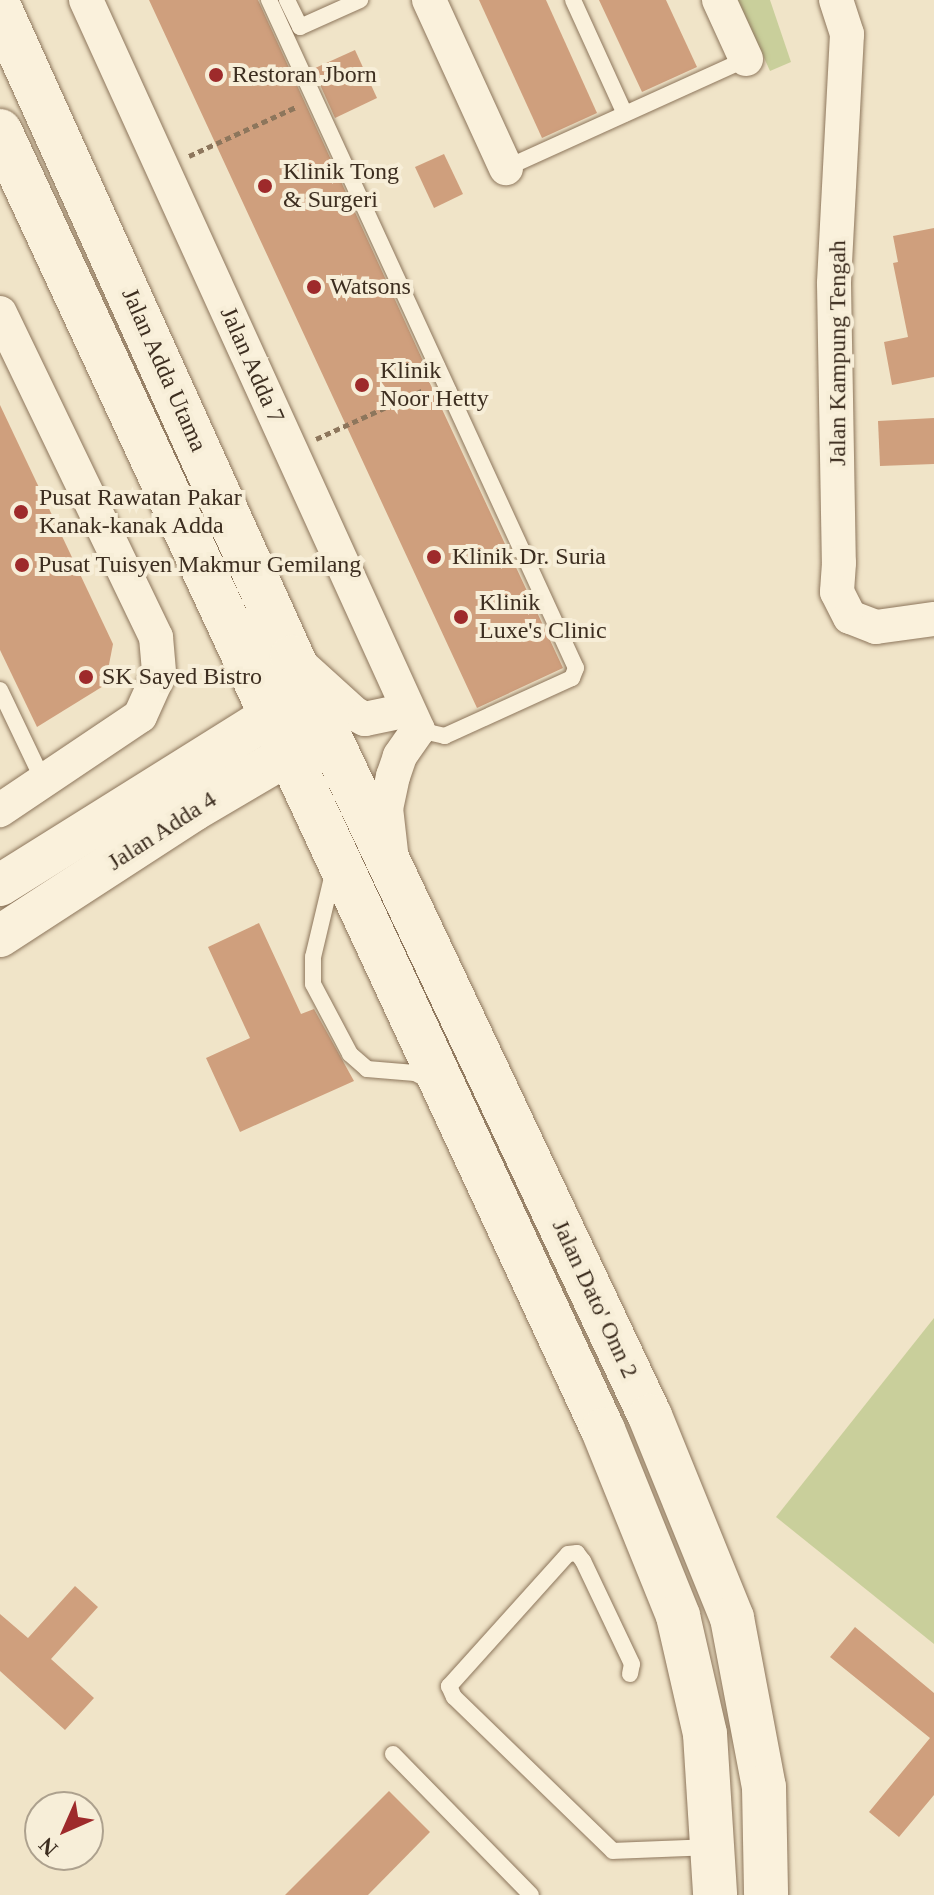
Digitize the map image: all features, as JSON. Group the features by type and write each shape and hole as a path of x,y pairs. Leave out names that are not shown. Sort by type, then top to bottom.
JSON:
{"main road":[{"name":"Jalan Adda Utama","path":"0,9 328,732"},
{"name":"Jalan Adda Utama","path":"0,131 278,733"},
{"name":"Jalan Dato' Onn 2","path":"328,732 650,1416 732,1618 764,1787 766,1895"},
{"name":"Jalan Dato' Onn 2","path":"278,733 603,1430 678,1616 705,1734 715,1895"}],"street":[{"name":"Jalan Adda 7","path":"86,0 413,720"},
{"path":"429,0 506,168"},
{"path":"719,0 746,59"},
{"name":"Jalan Kampung Tengah","path":"836,0 847,34 834,284 838,430 837,592 850,617 876,627 934,619"},
{"path":"0,313 156,637 159,674 140,716 0,810"},
{"path":"300,675 365,719 413,720 386,808 393,871"},
{"name":"Jalan Adda 4","path":"0,936 278,733 300,675"},
{"name":"Jalan Adda 4","path":"0,885 278,733 328,732"}],"lane":[{"path":"269,0 576,668 576,675 445,736 413,720"},
{"path":"287,0 300,27 360,0"},
{"path":"573,0 625,114"},
{"path":"506,168 746,59"},
{"path":"0,690 43,780"},
{"path":"337,859 313,957 313,984 350,1054 367,1069 415,1073 442,1087"},
{"path":"630,1674 632,1664 577,1553 568,1554 449,1686 454,1697 613,1851 713,1847"},
{"path":"393,1754 531,1895"}],"path":[{"path":"162,168 315,99"},
{"path":"291,451 443,381"}],"green space":[{"path":"738,0 770,0 791,62 770,71"},
{"path":"934,1318 934,1644 776,1517"}],"building":[{"path":"149,0 258,0 429,374 426,375 563,668 477,708"},
{"path":"479,0 546,0 597,113 542,138"},
{"path":"599,0 666,0 697,67 642,92"},
{"path":"355,50 377,98 335,118 313,69"},
{"path":"444,154 463,194 434,208 415,167"},
{"path":"934,228 934,377 892,385 884,342 908,337 893,263 898,262 893,236"},
{"path":"0,405 113,644 105,685 37,727 0,650"},
{"path":"934,418 934,464 880,466 878,421"},
{"path":"259,923 301,1014 314,1009 354,1081 240,1132 206,1058 250,1038 208,947"},
{"path":"75,1586 98,1607 51,1659 94,1698 65,1730 0,1671 0,1614 28,1638"},
{"path":"855,1627 934,1693 934,1795 899,1837 869,1812 930,1738 830,1657"},
{"path":"389,1791 430,1832 368,1895 285,1895"}],"place":[{"name":"Restoran Jborn","path":"216,75"},
{"name":"Klinik Tong & Surgeri","path":"265,186"},
{"name":"Watsons","path":"314,287"},
{"name":"Klinik Noor Hetty","path":"362,385"},
{"name":"Pusat Rawatan Pakar Kanak-kanak Adda","path":"21,512"},
{"name":"Klinik Dr. Suria","path":"434,557"},
{"name":"Pusat Tuisyen Makmur Gemilang","path":"22,565"},
{"name":"Klinik Luxe's Clinic","path":"461,617"},
{"name":"SK Sayed Bistro","path":"86,677"}]}
